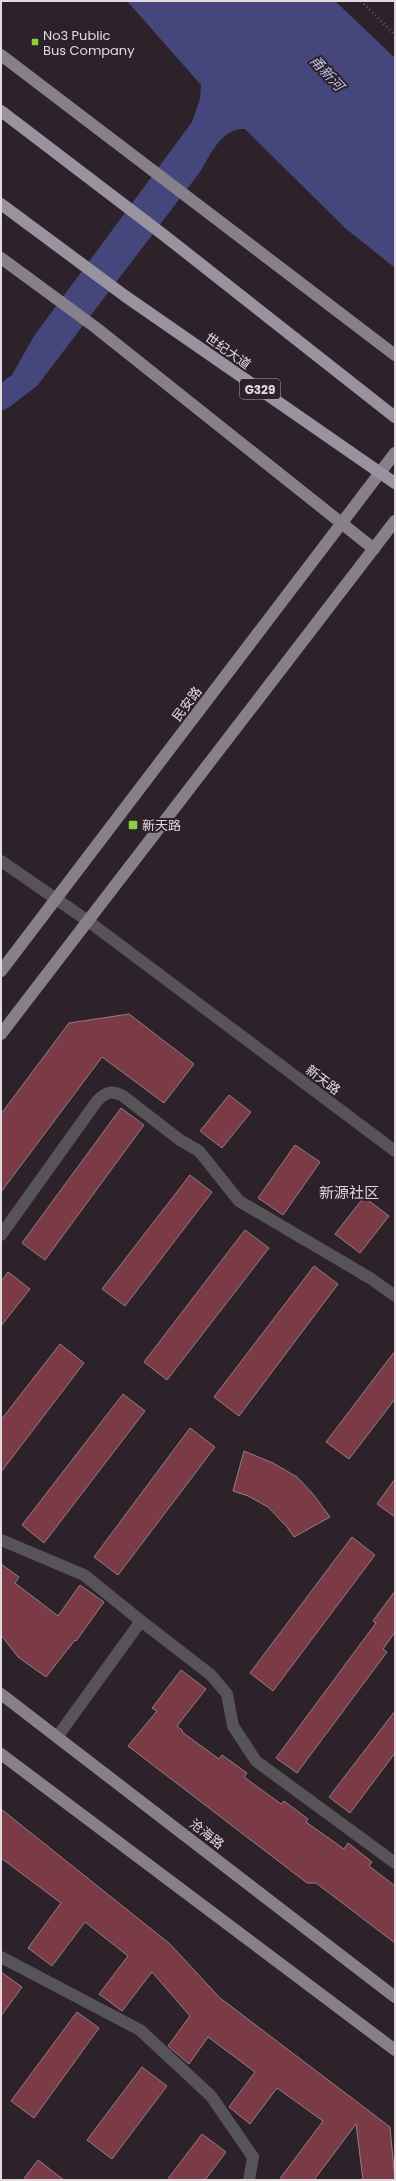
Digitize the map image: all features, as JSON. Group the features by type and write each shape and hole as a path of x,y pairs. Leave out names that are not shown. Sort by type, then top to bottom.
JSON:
{"highway":[{"path":"1,111 165,236 395,417"},
{"name":"世纪大道","path":"1,204 125,296 395,483"}],"main road":[{"path":"1,55 395,355"},
{"path":"1,258 95,327 374,548"},
{"name":"民安路","path":"1,971 395,453"},
{"path":"1,1034 395,522"},
{"name":"沧海路","path":"1,1694 395,1997"},
{"path":"1,1754 395,2050"}],"street":[{"name":"新天路","path":"1,861 55,900 88,921 395,1151"},
{"path":"1,1235 97,1101 106,1093 114,1092 123,1096 180,1140 199,1151 239,1201 370,1278 395,1296"},
{"path":"1,1540 84,1575 140,1621 211,1675 227,1694 233,1726 256,1761 395,1863"},
{"path":"57,1737 140,1621"},
{"path":"1,1957 140,2030 211,2096 253,2157 249,2180"}],"path":[{"path":"361,1 395,35"}],"water":[{"name":"甬新河","path":"127,1 335,1 395,58 395,268 345,228 245,129 237,130 223,137 218,143 200,172 37,386 8,408 1,411 1,383 12,375 34,336 192,122 200,99 201,85"}],"building":[{"path":"129,1014 194,1064 164,1103 102,1057 1,1192 1,1114 69,1023"},
{"path":"229,1095 251,1112 222,1148 200,1131"},
{"path":"121,1108 144,1125 45,1260 22,1243"},
{"path":"295,1145 320,1162 283,1215 258,1198"},
{"path":"190,1175 212,1192 125,1306 102,1289"},
{"path":"364,1197 389,1216 360,1253 335,1234"},
{"path":"245,1230 269,1248 167,1380 144,1362"},
{"path":"314,1266 338,1284 239,1416 214,1397"},
{"path":"8,1272 30,1289 1,1326 1,1282"},
{"path":"60,1344 84,1363 1,1472 1,1420"},
{"path":"395,1351 395,1399 349,1459 326,1442"},
{"path":"123,1394 145,1411 44,1543 22,1525"},
{"path":"190,1428 215,1447 118,1575 94,1557"},
{"path":"244,1451 273,1463 297,1477 313,1494 330,1517 294,1537 287,1527 268,1507 248,1496 233,1491"},
{"path":"395,1479 395,1517 377,1504"},
{"path":"352,1537 375,1555 273,1691 250,1673"},
{"path":"1,1564 19,1577 15,1583 58,1616 80,1585 104,1602 76,1641 75,1640 46,1677 18,1657 1,1635"},
{"path":"395,1591 395,1632 383,1649 387,1652 297,1773 276,1758 376,1623 373,1621"},
{"path":"181,1670 206,1689 177,1726 183,1731 182,1732 219,1759 222,1755 247,1773 244,1777 281,1804 284,1801 308,1819 306,1822 344,1849 348,1843 372,1862 369,1866 395,1886 395,1943 316,1883 307,1883 128,1746 157,1711 152,1708"},
{"path":"395,1711 395,1753 350,1813 329,1797"},
{"path":"1,1809 170,1944 220,1998 390,2127 395,2180 363,2180 356,2124 314,2180 279,2180 323,2121 277,2088 250,2124 229,2107 255,2072 208,2037 189,2064 168,2046 190,2016 152,1972 122,2011 99,1994 128,1956 85,1922 52,1966 28,1948 61,1903 1,1858"},
{"path":"1,1972 22,1987 1,2016"},
{"path":"77,2012 99,2028 34,2118 11,2101"},
{"path":"142,2067 167,2086 112,2159 87,2140"},
{"path":"202,2134 226,2152 205,2180 167,2180"},
{"path":"38,2160 64,2180 23,2180"}],"place":[{"name":"No3 Public Bus Company","path":"35,42"},
{"name":"新天路","path":"133,825"}],"district":[{"name":"新源社区","path":"349,1192"}]}
